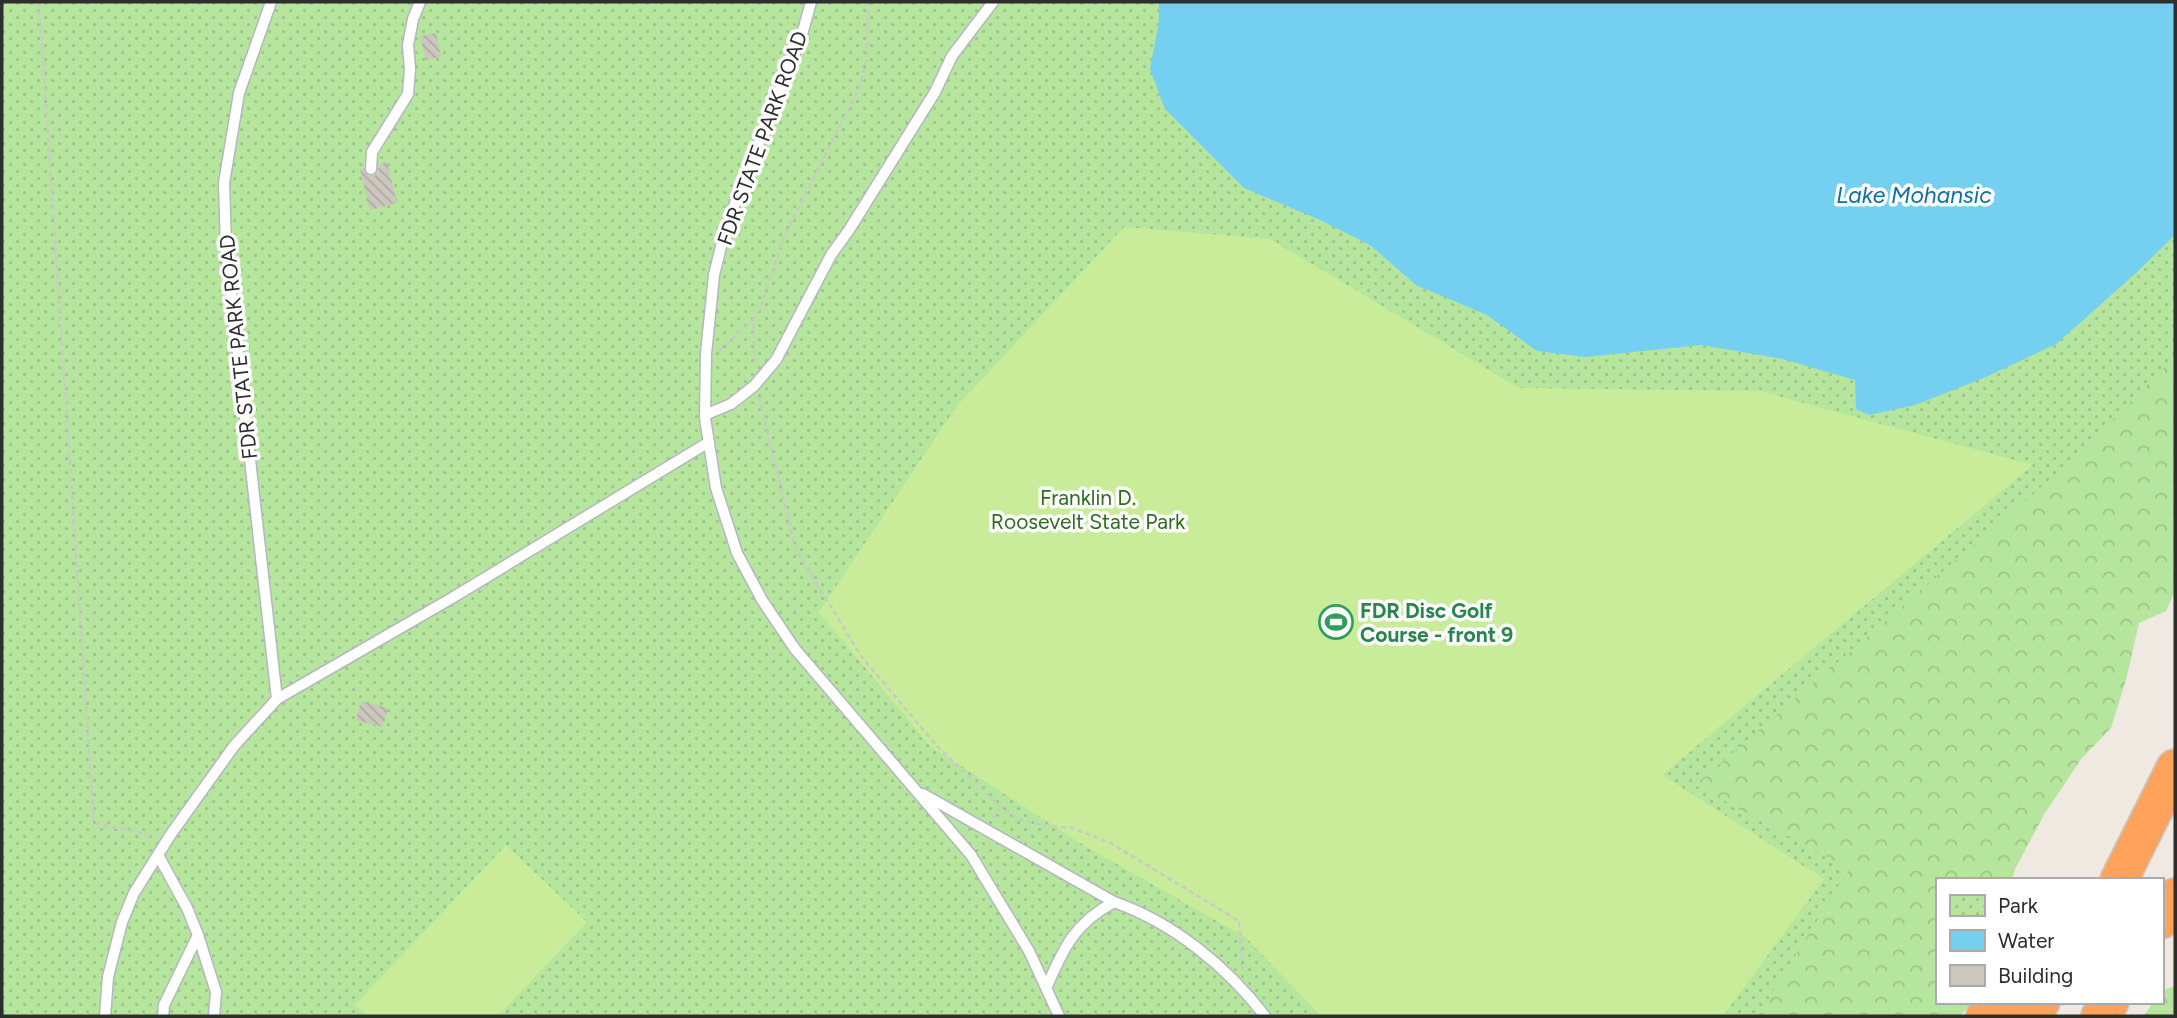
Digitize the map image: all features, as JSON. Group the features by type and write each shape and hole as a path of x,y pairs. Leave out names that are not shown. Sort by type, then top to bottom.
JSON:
{"highway":[{"path":"2120,878 2175,768"},
{"path":"2094,878 2124,828 2156,810"},
{"path":"2163,917 2175,897"}],"lane":[{"name":"FDR STATE PARK ROAD","path":"271,2 239,93 224,183 226,247 276,699"},
{"path":"372,169 372,152 408,94 408,45 413,19 420,2"},
{"name":"FDR STATE PARK ROAD","path":"811,2 803,31 726,226 714,275 706,363 705,415 716,488 737,553 762,600 795,649 971,855 1000,899 1047,986 1059,1016"},
{"path":"705,415 731,404 756,384 776,360 831,255 935,92 952,56 993,2"},
{"path":"105,1016 108,977 122,922 134,893 164,844 234,746 276,699 452,598 709,442"},
{"name":"FDR STATE PARK ROAD","path":"914,788 1114,902 1134,909 1185,939 1210,959 1265,1016"},
{"path":"158,855 187,908 198,935 216,992 214,1016"},
{"path":"1047,986 1073,934 1095,913 1114,902"},
{"path":"163,1016 164,1005 198,935"}],"path":[{"path":"39,2 94,823 141,833 164,844"},
{"path":"706,363 753,320 761,306 784,236 859,88 867,60 868,2"},
{"path":"753,320 756,384 796,550 868,664 936,745 1009,813 1018,819 1072,828 1109,842 1239,921 1244,992"}],"green space":[{"name":"Franklin D. Roosevelt State Park","path":"2,2 2175,2 2175,357 2070,462 1695,785 1849,869 1758,1016 2,1016"},
{"name":"FDR Disc Golf Course - front 9","path":"1124,227 1270,239 1519,388 1760,391 2033,465 1662,775 1824,879 1723,1016 1321,1016 1245,937 1085,846 930,746 819,612 956,407"},
{"path":"2175,235 2175,591 2166,611 2139,623 2126,680 2111,728 2082,758 2045,813 2013,878 1936,878 1936,1004 1971,1004 1960,1016 1456,1016"},
{"path":"506,845 587,922 498,1016 367,1016 355,1005"},
{"path":"2175,986 2175,1016 2144,1016 2152,1004 2163,1004 2163,990"}],"water":[{"name":"Lake Mohansic","path":"1159,2 2175,2 2175,235 2056,344 1986,377 1915,405 1869,415 1856,409 1855,380 1783,359 1701,345 1585,357 1537,351 1487,315 1416,285 1370,245 1320,220 1244,188 1165,109 1150,69 1159,21"}],"building":[{"path":"436,33 441,57 426,60 420,36"},
{"path":"387,162 397,203 370,210 360,169 364,168 368,176 374,176 378,172 379,164"},
{"path":"361,701 388,708 383,727 356,720"}],"place":[{"name":"FDR Disc Golf Course - front 9","path":"1336,622"}]}
